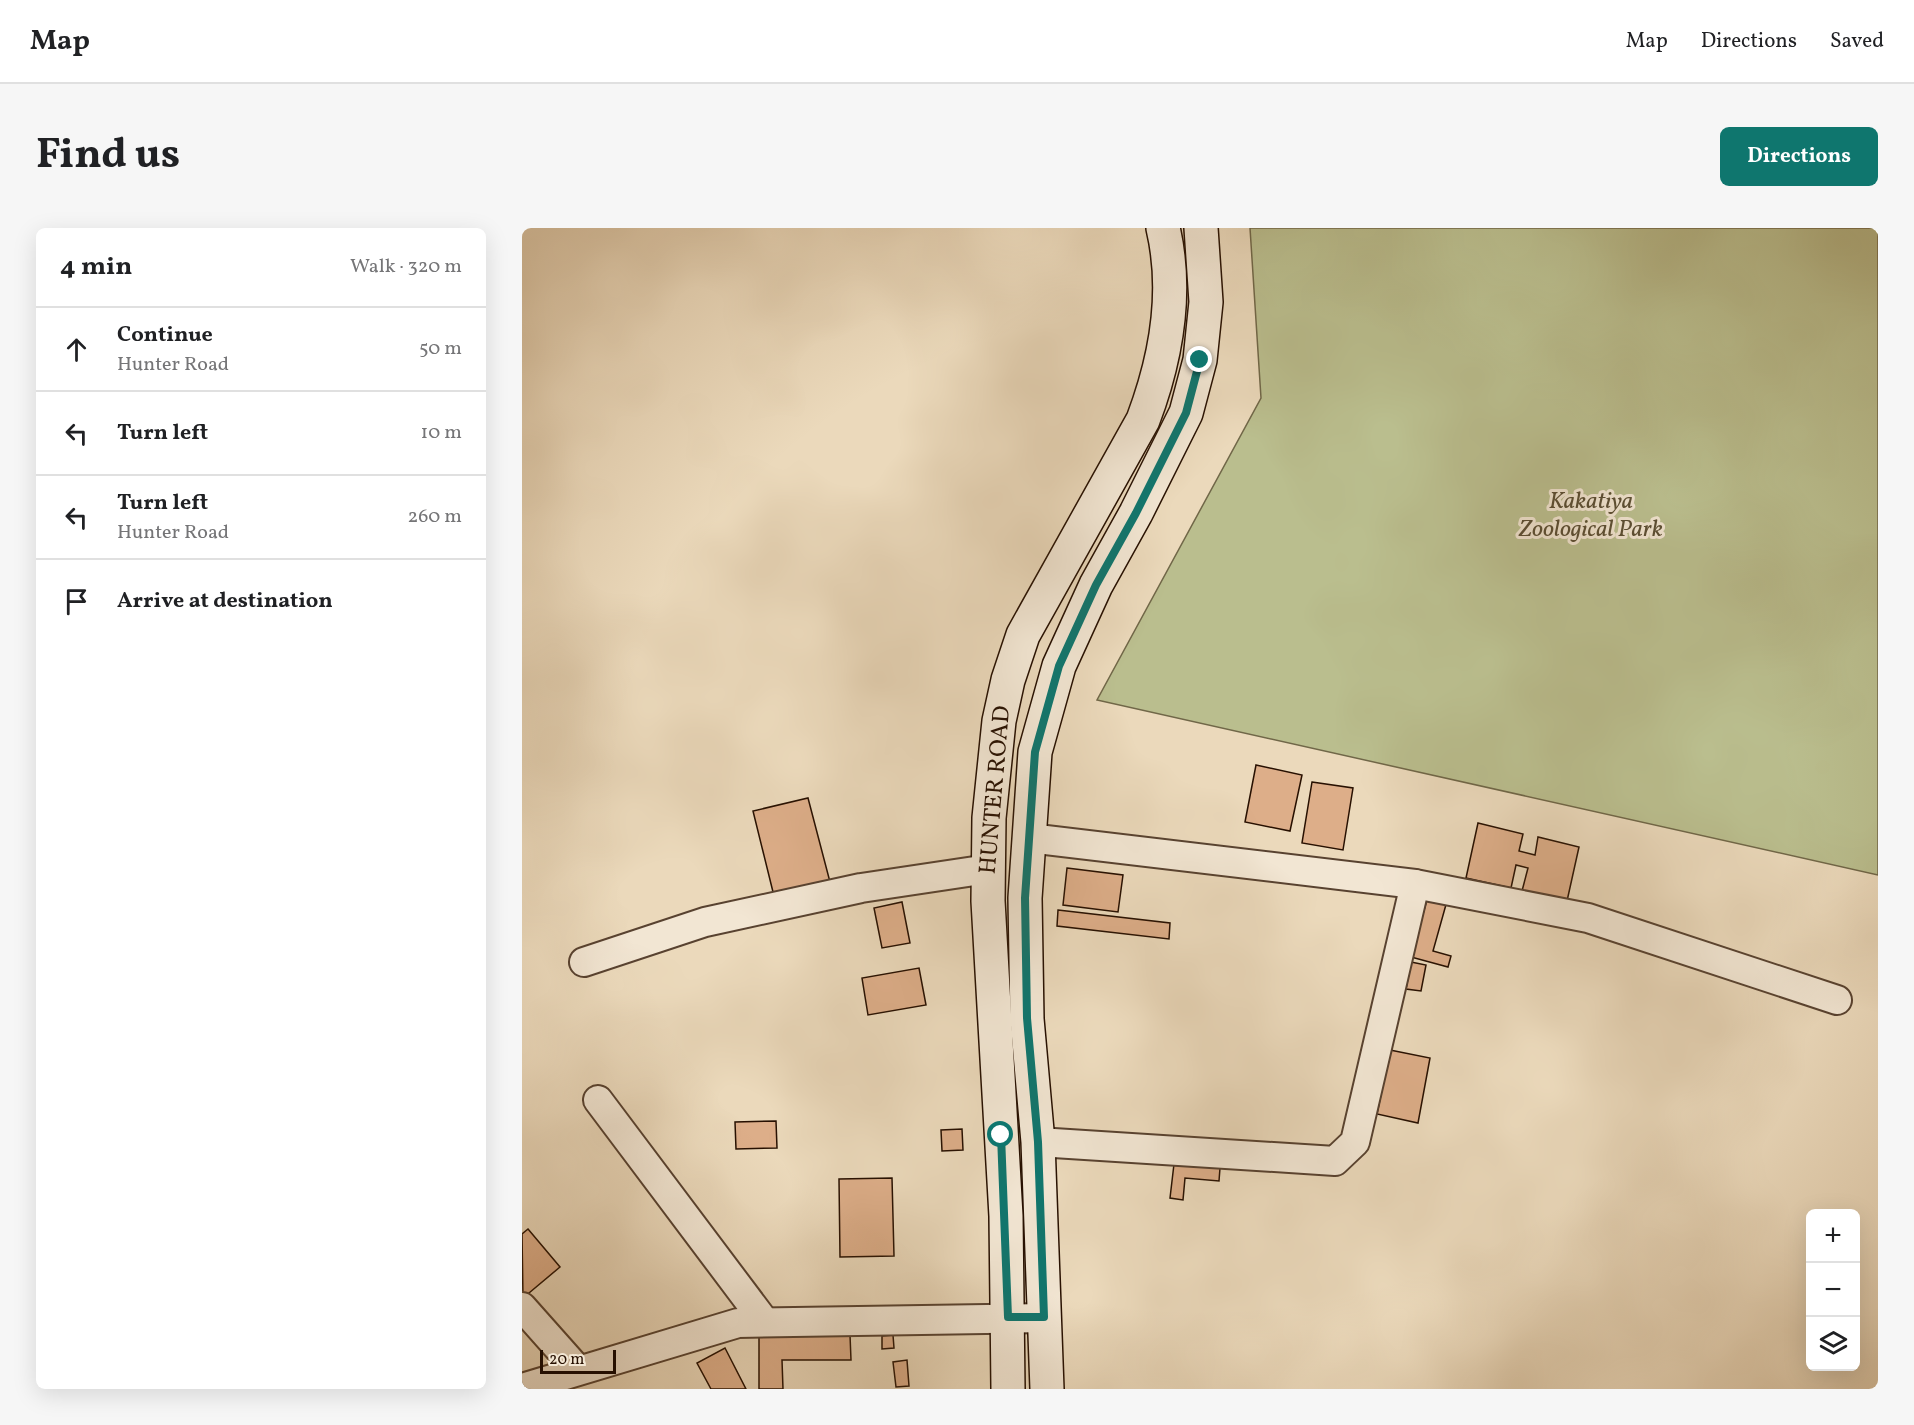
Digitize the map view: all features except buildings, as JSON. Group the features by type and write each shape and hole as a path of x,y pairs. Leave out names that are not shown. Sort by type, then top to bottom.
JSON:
{"main road":[{"name":"HUNTER ROAD","path":"1008,1389 1006,1216 990,975 988,869 989,818 999,722 1008,680 1023,635 1143,420 1157,382 1167,338 1167,246 1163,228"},
{"name":"HUNTER ROAD","path":"1047,1389 1038,1142 1027,1018 1025,898 1035,752 1059,666 1096,585 1136,513 1186,413 1200,360 1206,302 1201,228"}],"street":[{"path":"1029,838 1415,884 1588,918 1837,1000"},
{"path":"584,962 716,920 861,888 988,869"},
{"path":"1038,1142 1335,1161 1355,1142 1415,884"},
{"path":"598,1100 764,1321"},
{"path":"522,1307 578,1370"},
{"path":"522,1388 738,1323 1044,1317"}],"green space":[{"name":"Kakatiya Zoological Park","path":"1250,228 1878,228 1878,875 1097,700 1261,398"}],"route":[{"path":"1001,1135 1006,1216 1008,1317 1044,1317 1038,1142 1027,1018 1025,898 1035,752 1059,666 1096,585 1136,513 1186,413 1200,360"}]}
